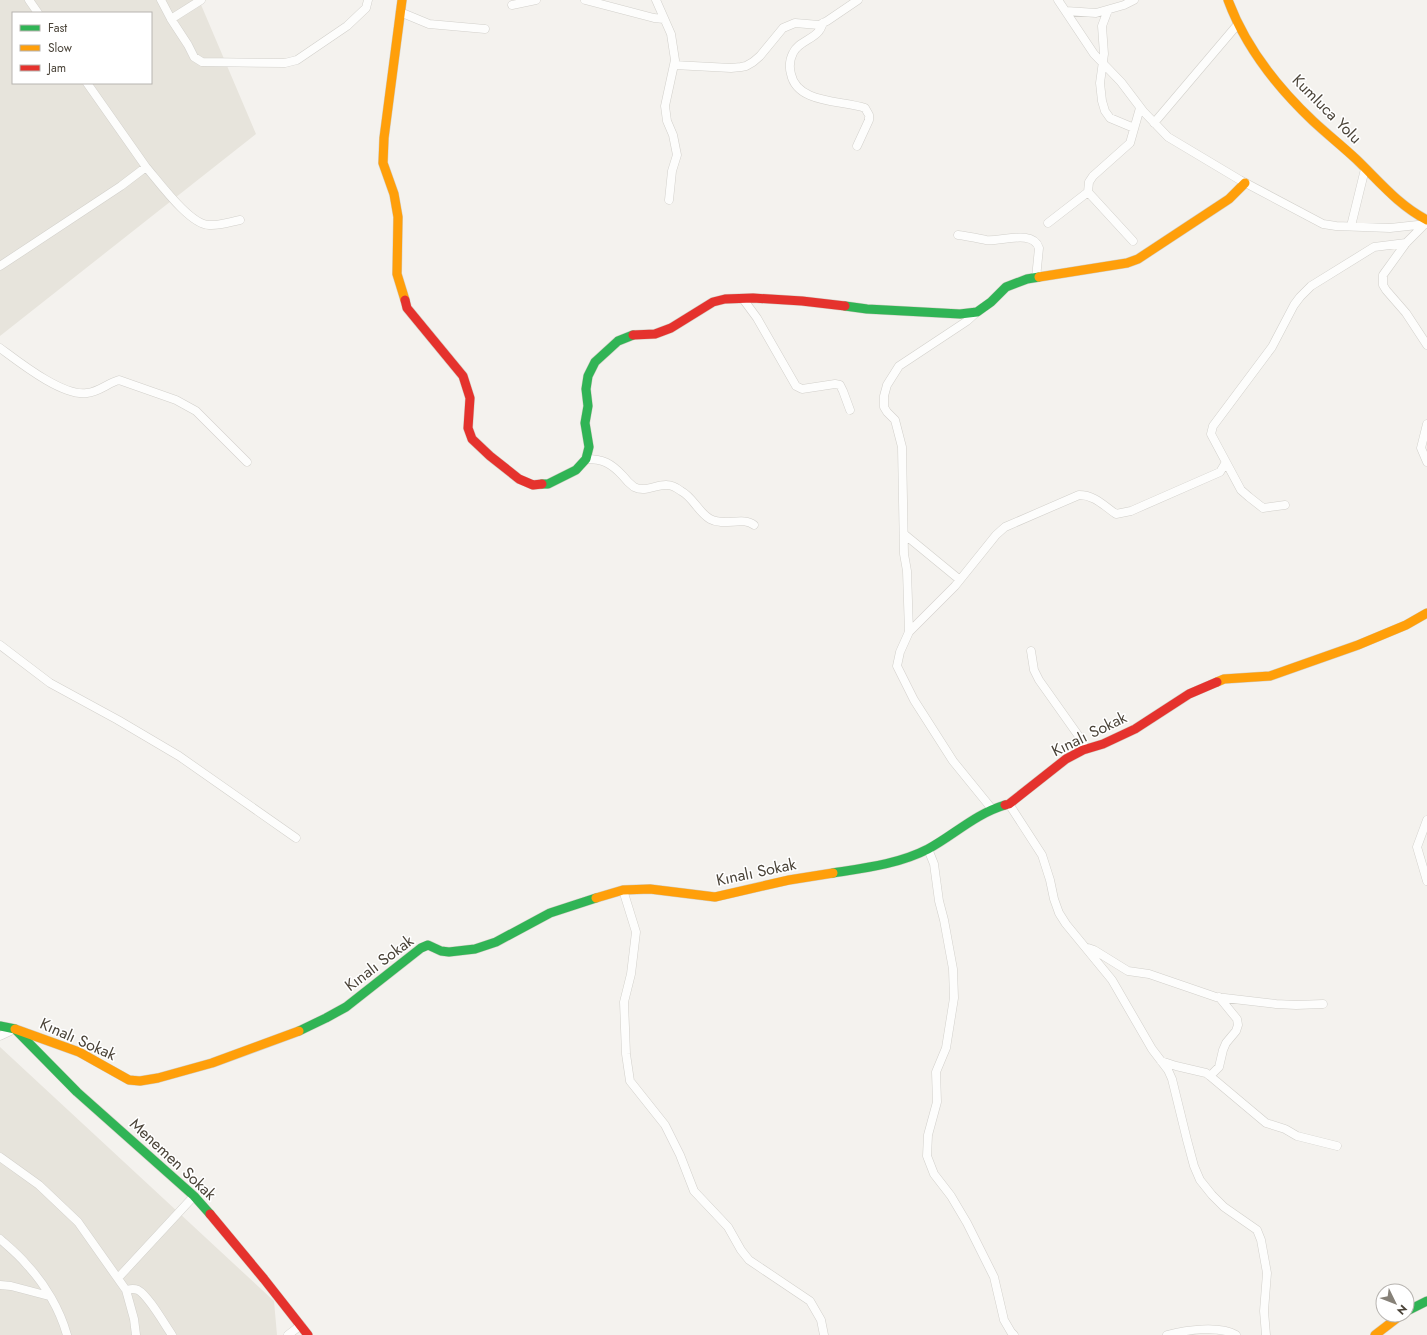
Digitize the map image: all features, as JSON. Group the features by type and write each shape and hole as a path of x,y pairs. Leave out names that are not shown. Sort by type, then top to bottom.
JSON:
{"street":[{"path":"29,0 37,12"},
{"path":"161,0 194,57 202,62 285,63 297,60 347,26 366,8 368,0"},
{"path":"171,19 201,0"},
{"path":"402,0 384,138 383,163 394,194 398,217 397,274 407,308 463,376 470,398 468,428 472,439 490,456 519,479 533,485 548,484 576,470 586,459 589,447 585,423 588,406 586,389 588,376 595,362 618,341 632,335 655,334 671,328 713,302 725,299 802,301 867,309 960,314 977,312"},
{"path":"512,5 536,0"},
{"path":"585,0 654,18 664,19"},
{"path":"656,0 671,34 675,60 665,106 667,121 673,135 677,155 672,171 669,200"},
{"path":"674,65 741,68 753,62 760,56 783,28 795,23 819,25 858,0"},
{"path":"1058,0 1094,54 1121,82 1154,124 1168,137 1244,183 1324,224 1336,226 1390,228 1426,222"},
{"path":"1066,11 1096,13 1124,5 1134,0"},
{"name":"Kumluca Yolu","path":"1228,0 1244,36 1289,96 1312,120 1357,159 1392,198 1426,222"},
{"path":"1108,10 1102,26 1104,54 1104,63 1100,83 1102,101 1110,118 1134,128"},
{"path":"400,12 429,24 485,29"},
{"path":"823,23 819,31 800,44 794,52 790,62 792,80 797,88 804,93 825,100 856,104 865,108 869,115 869,120 857,146"},
{"path":"1154,124 1238,24"},
{"path":"88,84 146,167 192,218 200,224 208,226 240,220"},
{"path":"1048,223 1088,192 1089,182 1093,176 1126,148 1132,137 1140,108"},
{"path":"0,266 121,186 146,167"},
{"path":"1351,226 1365,169"},
{"path":"909,632 904,534 902,447 894,420 884,408 884,396 887,385 899,366 967,322 1006,287 1027,279 1127,263 1138,259 1229,199 1244,183"},
{"path":"1088,192 1133,242"},
{"path":"1427,209 1426,222 1406,243 1383,275 1383,285 1386,290 1406,313 1427,345"},
{"path":"958,235 971,236 987,240 1019,237 1030,239 1038,245 1039,248 1036,278"},
{"path":"1285,505 1263,508 1241,490 1211,434 1213,426 1272,347 1294,305 1311,286 1374,247 1406,243"},
{"path":"743,299 757,318 796,386 802,389 835,384 840,386 850,410"},
{"path":"0,348 50,382 65,390 87,394 119,380 176,400 196,411 247,462"},
{"path":"1427,424 1421,448 1427,462"},
{"path":"586,459 598,459 611,465 634,487 647,489 668,485 674,487 686,494 709,518 718,522 745,522 754,525"},
{"path":"992,809 954,761 914,700 897,666 900,652 909,632 960,580 996,535 1010,524 1080,495 1088,495 1094,498 1116,514 1131,511 1220,472 1226,462"},
{"path":"904,534 960,580"},
{"name":"Kınalı Sokak","path":"15,1029 68,1047 129,1080 137,1082 208,1065 238,1055 317,1022 353,1001 421,948 428,945 441,951 449,952 475,949 496,942 550,913 623,890 650,889 716,897 789,880 873,867 909,857 928,849 972,820 992,809 1009,804 1066,759 1135,729 1179,700 1216,682 1224,679 1270,676 1358,645 1406,625 1427,613"},
{"path":"0,645 50,683 118,720 179,756 296,838"},
{"path":"1031,651 1034,670 1039,680 1078,735 1086,749"},
{"path":"1009,804 1042,855 1059,913 1066,924 1112,980 1160,1060 1168,1070 1172,1079 1194,1166 1200,1180 1224,1207 1257,1230 1261,1240 1267,1273 1264,1311 1266,1335"},
{"path":"1427,820 1416,847 1427,881"},
{"path":"928,849 934,864 938,901 944,920 953,969 954,998 946,1048 936,1072 937,1102 928,1135 927,1156 934,1174 951,1196 967,1223 994,1278 1004,1320 1014,1335"},
{"path":"623,890 636,932 631,974 624,1002 626,1054 630,1081 665,1125 680,1155 694,1190 728,1226 741,1250 749,1260 810,1301 821,1320 824,1335"},
{"path":"1086,947 1094,950 1128,971 1150,974 1219,997 1276,1004 1323,1004"},
{"path":"1210,1076 1219,1067 1226,1043 1236,1031 1238,1025 1237,1019 1219,997"},
{"path":"0,1026 15,1029"},
{"path":"0,1036 15,1029"},
{"name":"Menemen Sokak","path":"15,1029 77,1092 194,1196 244,1254 308,1335"},
{"path":"1160,1060 1176,1066 1206,1073 1266,1123 1286,1129 1297,1136 1337,1146"},
{"path":"0,1157 38,1185 78,1222 126,1290 134,1319 136,1335"},
{"path":"118,1278 194,1196"},
{"path":"0,1238 27,1265 49,1296 57,1310 67,1335"},
{"path":"0,1285 11,1286 49,1296"},
{"path":"126,1290 132,1288 139,1290 148,1300 172,1335"},
{"path":"1415,1307 1427,1301"},
{"path":"1375,1335 1391,1323"},
{"path":"288,1335 301,1325"},
{"path":"1168,1335 1191,1330 1205,1329 1224,1331 1236,1335"}],"shaded area":[{"path":"0,0 199,0 256,134 0,336"},
{"path":"0,1047 274,1301 277,1335 0,1335"}],"traffic: fast":[{"path":"845,306 867,309 960,314 977,312 991,302 1006,287 1027,279 1039,277"},
{"path":"542,484 548,484 576,470 586,459 589,447 585,423 588,406 586,389 588,376 595,362 618,341 633,335"},
{"path":"833,873 882,865 917,854 928,849 984,814 1005,805"},
{"path":"299,1031 346,1007 421,948 428,945 441,951 449,952 475,949 496,942 550,913 596,898"},
{"path":"0,1026 15,1029 77,1092 194,1196 210,1214"},
{"path":"1415,1307 1427,1301"}],"traffic: slow":[{"path":"402,0 384,138 383,163 394,194 398,217 397,274 405,300"},
{"path":"1228,0 1243,34 1253,50 1263,65 1287,94 1313,121 1356,159 1398,200 1427,220"},
{"path":"1039,277 1127,263 1138,259 1229,199 1245,183"},
{"path":"1217,682 1224,679 1270,676 1358,645 1406,625 1427,613"},
{"path":"596,898 623,890 650,889 715,897 789,880 833,873"},
{"path":"15,1029 79,1052 129,1080 140,1081 158,1078 212,1063 299,1031"},
{"path":"1375,1335 1391,1323"}],"traffic: jam":[{"path":"633,335 655,334 671,328 713,302 725,299 753,298 802,301 845,306"},
{"path":"405,300 407,308 463,376 470,398 468,428 472,439 490,456 519,479 533,485 542,484"},
{"path":"1005,805 1009,804 1066,759 1083,750 1103,744 1135,729 1189,694 1217,682"},
{"path":"210,1214 308,1335"}]}
